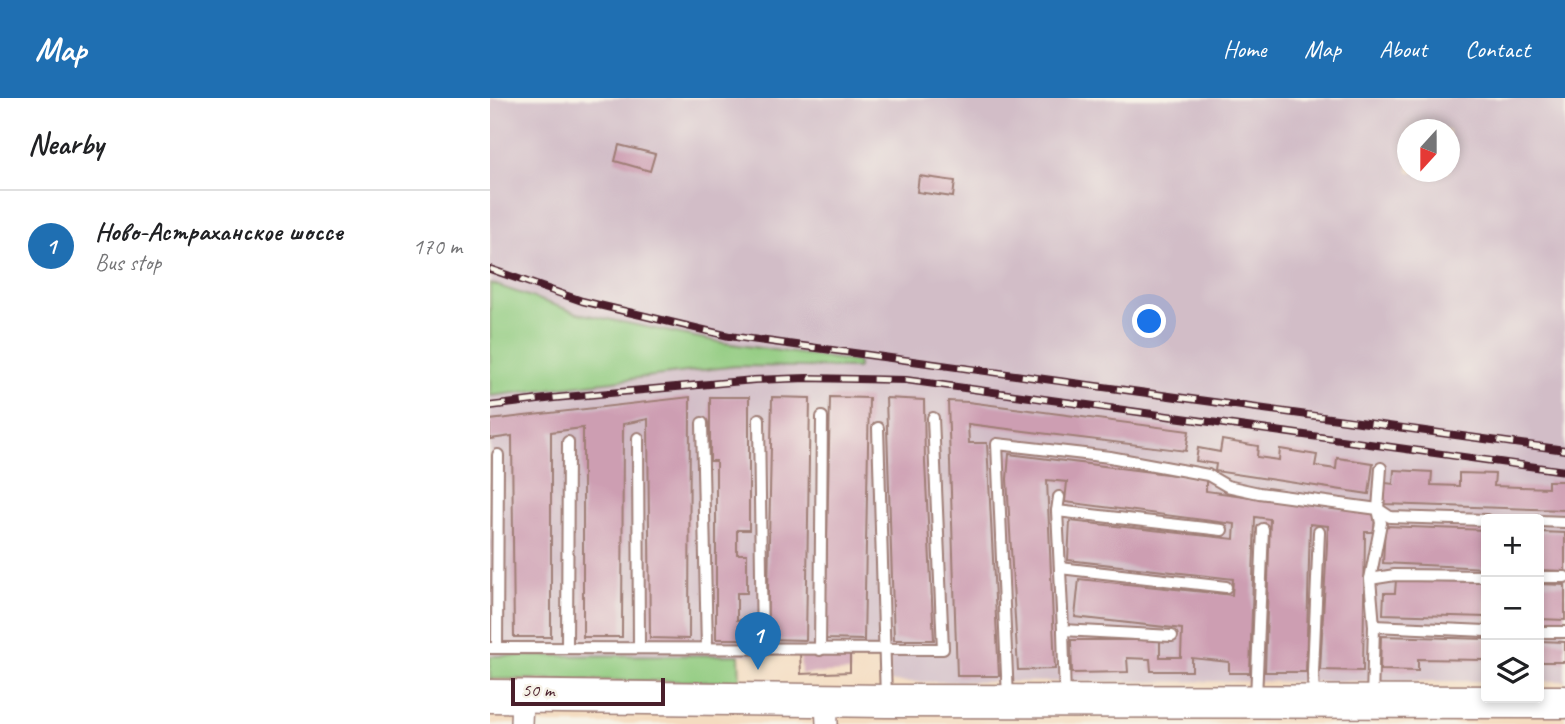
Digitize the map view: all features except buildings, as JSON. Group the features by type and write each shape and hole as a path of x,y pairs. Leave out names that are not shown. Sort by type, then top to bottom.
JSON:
{"main road":[{"path":"490,696 521,711 826,713 886,701 1372,701 1404,706 1565,702"}],"lane":[{"path":"820,650 822,417"},
{"path":"498,455 494,648 943,649 933,418"},
{"path":"759,419 762,650"},
{"path":"702,423 707,648"},
{"path":"878,428 886,701"},
{"path":"638,438 639,647"},
{"path":"567,648 568,442"},
{"path":"1009,701 996,444 1111,457 1208,475 1227,486 1259,493 1378,509 1390,517 1481,520"},
{"path":"1372,701 1374,626 1370,579 1381,523 1378,509 1381,468"},
{"path":"1059,496 1057,511 1066,702"},
{"path":"1057,511 1222,530"},
{"path":"1544,521 1565,522"},
{"path":"1256,702 1263,529"},
{"path":"1314,702 1319,533"},
{"path":"1060,568 1226,587"},
{"path":"1370,579 1395,575 1481,576"},
{"path":"1544,577 1565,578"},
{"path":"1374,626 1481,631"},
{"path":"1063,630 1172,636"},
{"path":"1544,632 1565,632"}],"shaded area":[{"path":"490,98 1565,98 1565,681 1544,681 1544,514 1481,514 1481,681 890,682 889,651 739,655 490,656 490,396 736,366 858,367 858,362 724,343 578,313 490,283"}],"green space":[{"path":"490,283 578,313 724,343 858,362 858,368 736,366 490,396"},
{"path":"739,655 740,682 490,679 490,656"}],"railway":[{"path":"490,269 582,301 729,336 1565,450"},
{"path":"490,406 754,380 906,380 1565,471"}],"place":[{"name":"Ново-Астраханское шоссе","path":"758,670"}]}
